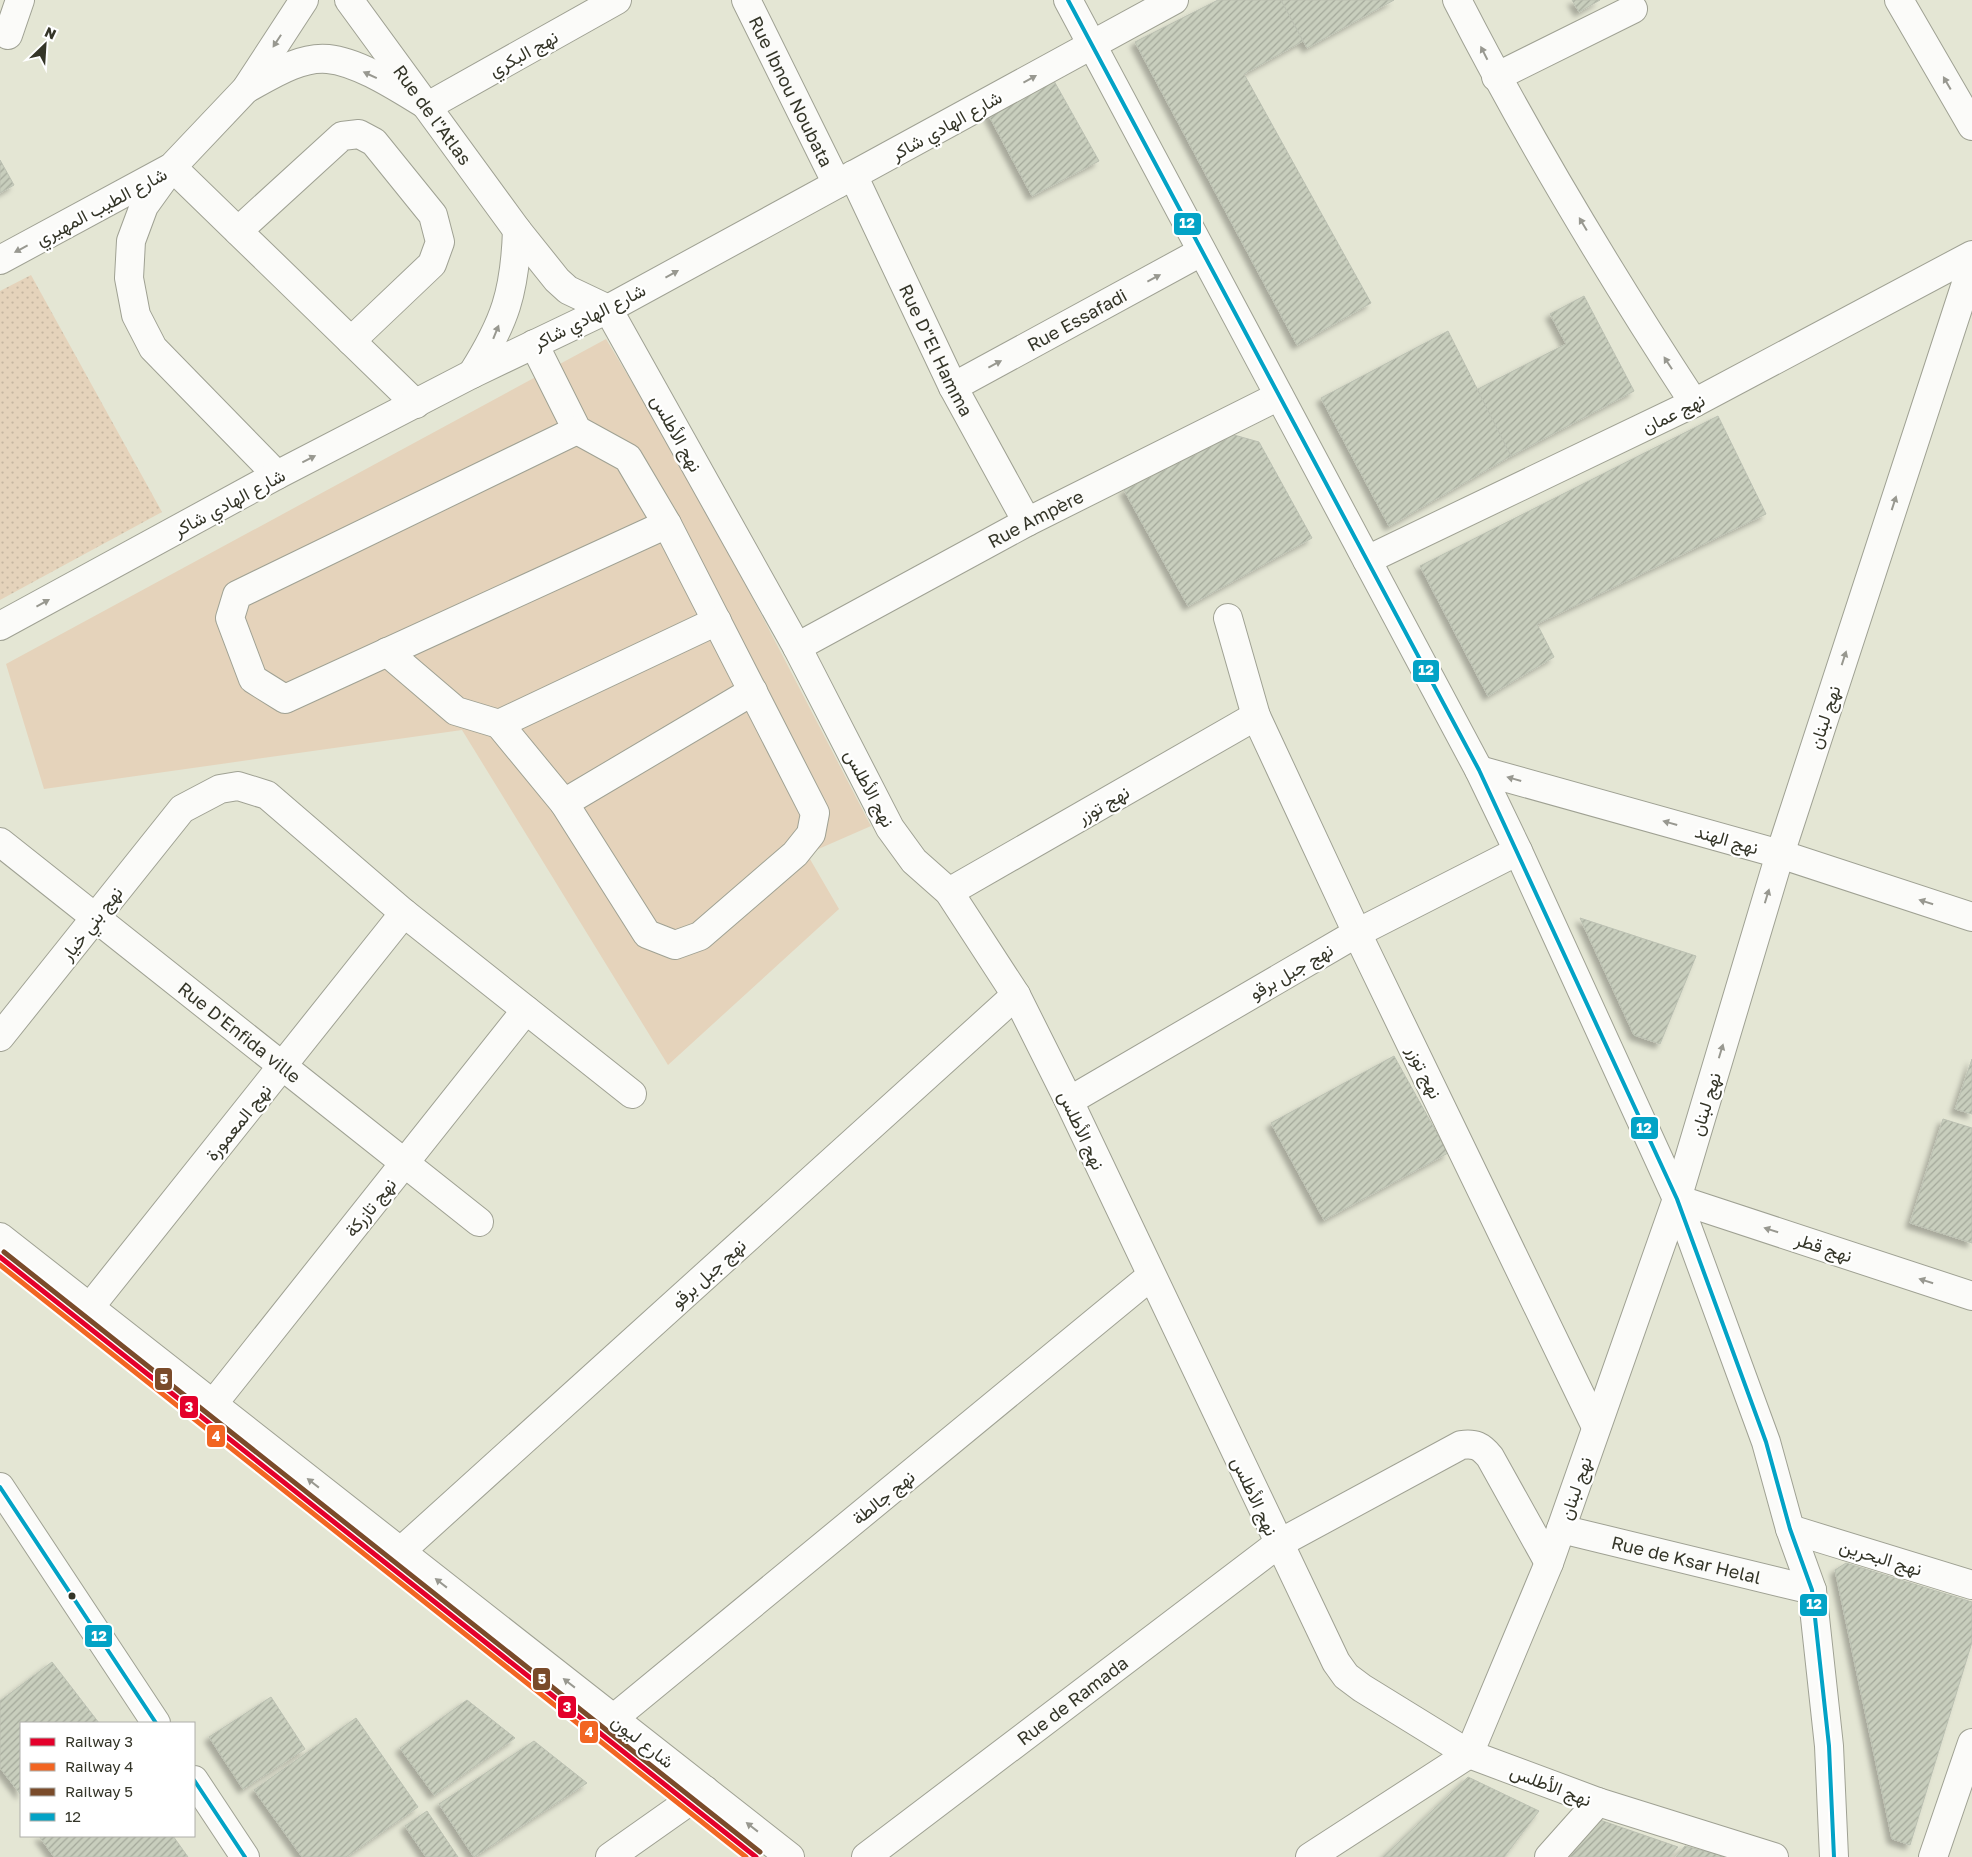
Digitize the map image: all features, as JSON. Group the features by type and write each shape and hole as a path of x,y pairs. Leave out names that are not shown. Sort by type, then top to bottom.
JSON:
{"street":[{"path":"8,35 20,0"},
{"name":"شارع الطيب المهيري","path":"0,260 172,168 246,89 304,0"},
{"name":"Rue de l\"Atlas","path":"349,0 517,230"},
{"name":"نهج البكري","path":"428,106 617,0"},
{"name":"Rue Ibnou Noubata","path":"746,0 845,179"},
{"path":"1068,0 1479,770 1677,1199 1766,1442 1790,1530 1812,1590 1830,1746 1834,1857"},
{"name":"شارع الهادي شاكر","path":"0,626 277,476 472,374 608,309 1174,0"},
{"path":"1457,0 1496,78 1636,314 1694,403"},
{"path":"1899,0 1972,126"},
{"path":"1496,78 1633,9"},
{"path":"246,89 274,73 305,62 328,59 351,66 388,83 428,106"},
{"path":"238,231 342,136 359,134 374,142 433,215 440,242 432,264 351,341"},
{"path":"277,476 153,348 136,314 129,278 131,241 144,206 172,168 416,404"},
{"name":"Rue D\"El Hamma","path":"845,179 952,387 1027,522"},
{"path":"517,230 568,290 608,309"},
{"path":"472,374 492,342 507,305 516,270 517,230"},
{"name":"Rue Essafadi","path":"952,387 1201,252"},
{"name":"نهج عمان","path":"1367,560 1694,403 1972,255"},
{"name":"نهج لبنان","path":"1469,1754 1550,1563 1677,1199 1780,854 1972,265"},
{"name":"نهج الأطلس","path":"608,309 797,648 890,828 914,861 949,892 1016,995 1069,1101 1278,1544 1336,1662 1346,1676 1362,1688 1469,1754 1598,1802 1774,1857"},
{"path":"387,652 456,711 500,724 564,803 647,934 675,945 700,936 795,854 811,834 815,813 667,524 628,458 577,430 534,344"},
{"name":"Rue Ampère","path":"797,648 1027,522 1279,396"},
{"path":"577,430 238,595 230,618 254,679 285,699 667,524"},
{"name":"نهج توزر","path":"1228,618 1256,716 1357,933 1596,1427"},
{"path":"500,724 717,621"},
{"path":"564,803 753,691"},
{"name":"نهج توزر","path":"949,892 1256,716"},
{"name":"نهج الهند","path":"1479,770 1780,854 1972,917"},
{"name":"نهج بني خيار","path":"0,1037 182,809 220,789 238,786 267,795 404,913"},
{"name":"Rue D'Enfida ville","path":"0,842 480,1222"},
{"name":"نهج جبل برقو","path":"1069,1101 1357,933 1518,851"},
{"path":"404,913 632,1094"},
{"name":"نهج المعمورة","path":"90,1307 404,913"},
{"name":"نهج جبل برقو","path":"401,1551 1016,995"},
{"name":"نهج تازركة","path":"213,1404 526,1010"},
{"name":"نهج قطر","path":"1677,1199 1972,1296"},
{"name":"شارع ليون","path":"0,1237 790,1857"},
{"name":"نهج جالطة","path":"614,1718 1151,1276"},
{"name":"Rue de Ramada","path":"866,1857 1278,1544 1461,1445 1472,1443 1483,1448 1490,1456 1550,1563"},
{"path":"0,1487 155,1722"},
{"name":"Rue de Ksar Helal","path":"1561,1530 1812,1590"},
{"name":"نهج البحرين","path":"1790,1530 1972,1584"},
{"path":"1933,1857 1972,1743"},
{"path":"1310,1857 1469,1754"},
{"path":"195,1782 245,1857"},
{"path":"610,1857 705,1790"},
{"path":"1549,1857 1598,1802"}],"shaded area":[{"path":"31,275 162,512 0,600 0,291"},
{"path":"606,339 696,489 871,826 807,854 839,909 668,1065 462,730 44,789 6,664"}],"building":[{"path":"1218,0 1281,0 1303,41 1244,74 1371,303 1297,345 1135,42"},
{"path":"1281,0 1394,0 1307,48"},
{"path":"1572,0 1600,0 1579,12"},
{"path":"1054,81 1099,161 1032,196 988,114"},
{"path":"0,160 14,185 0,193"},
{"path":"1584,296 1634,391 1511,456 1476,390 1566,344 1550,314"},
{"path":"1448,331 1511,456 1389,526 1321,398"},
{"path":"1718,416 1766,514 1537,624 1554,657 1488,696 1420,566"},
{"path":"1234,435 1259,442 1312,538 1188,606 1124,490"},
{"path":"1580,918 1696,956 1660,1044 1634,1035"},
{"path":"1394,1056 1448,1153 1324,1220 1271,1123"},
{"path":"1972,1059 1972,1114 1955,1109"},
{"path":"1943,1119 1972,1128 1972,1243 1910,1223"},
{"path":"1846,1563 1972,1602 1972,1642 1910,1845 1892,1839 1835,1570"},
{"path":"52,1662 98,1722 20,1722 20,1794 0,1768 0,1701"},
{"path":"271,1697 305,1749 243,1789 209,1737"},
{"path":"467,1700 515,1738 434,1795 400,1748"},
{"path":"356,1718 418,1807 346,1857 302,1857 254,1790"},
{"path":"534,1741 587,1783 474,1857 439,1804"},
{"path":"1468,1777 1539,1811 1504,1857 1383,1857"},
{"path":"427,1811 458,1857 426,1857 405,1826"},
{"path":"1597,1819 1678,1847 1669,1857 1565,1857"},
{"path":"40,1837 174,1837 188,1857 54,1857"},
{"path":"1685,1846 1727,1857 1676,1857"}],"rail line":[{"name":"5","path":"4,1252 760,1852"},
{"name":"3","path":"0,1257 756,1857"},
{"name":"4","path":"0,1265 746,1857"}],"transit line":[{"name":"12","path":"1068,0 1479,770 1677,1199 1766,1442 1790,1529 1812,1590 1829,1746 1834,1857"},
{"name":"12","path":"0,1487 155,1722"},
{"name":"12","path":"195,1782 245,1857"}]}
